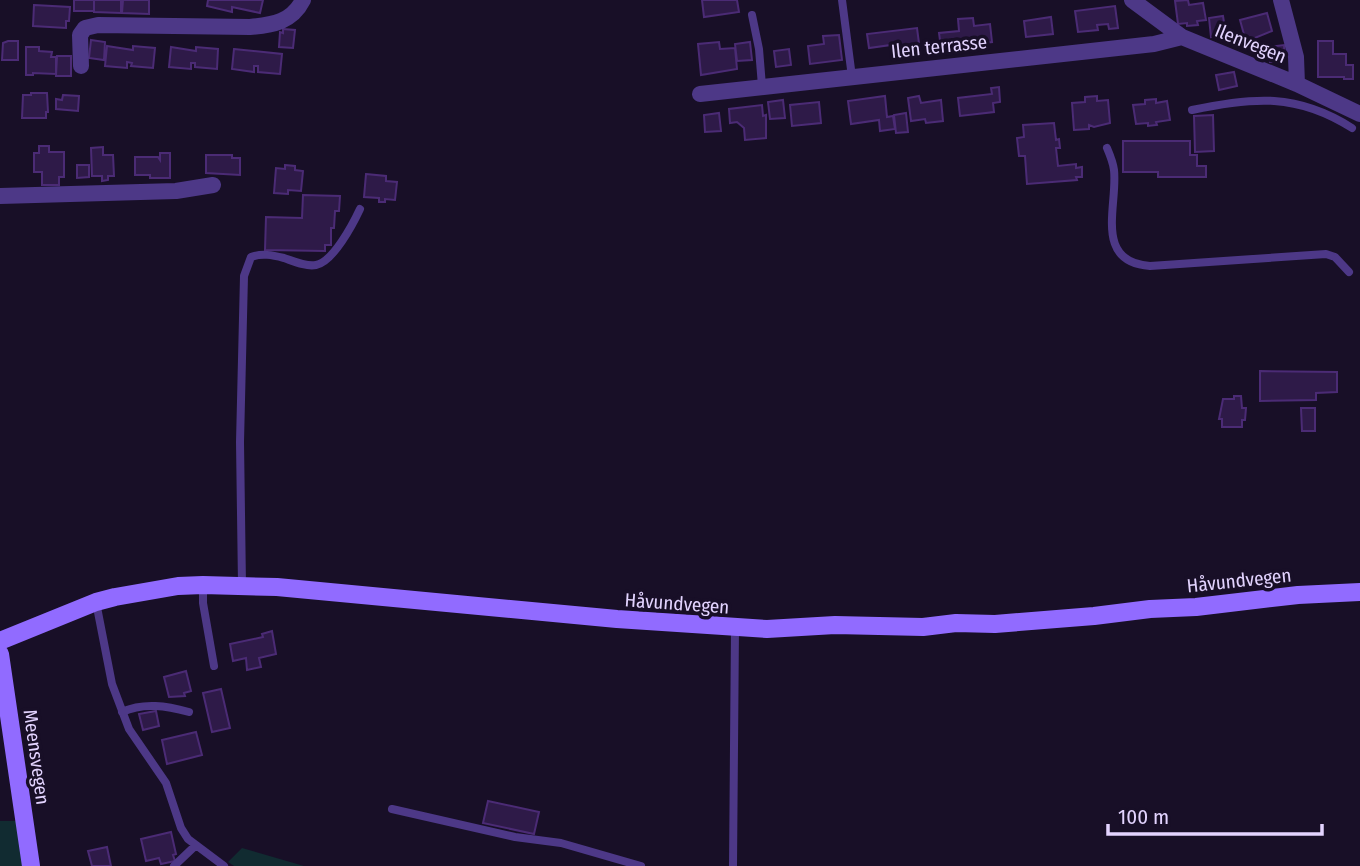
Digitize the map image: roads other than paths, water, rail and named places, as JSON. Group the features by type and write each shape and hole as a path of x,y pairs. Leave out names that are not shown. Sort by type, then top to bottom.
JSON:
{"main road":[{"name":"Håvundvegen","path":"0,641 96,602 144,591 203,584 243,585 735,628 995,624 1196,607 1285,596 1360,592"},
{"name":"Meensvegen","path":"0,654 31,866"}],"street":[{"path":"81,66 80,35 85,27 276,25 292,15 303,0"},
{"name":"Ilenvegen","path":"1132,0 1182,37 1354,109 1356,121"},
{"path":"1282,0 1296,57 1297,84"},
{"name":"Ilen terrasse","path":"699,94 1154,44 1182,37"},
{"path":"0,196 176,191 213,186"}],"lane":[{"path":"842,0 852,77"},
{"path":"752,15 759,49 762,86"},
{"path":"1192,110 1259,99 1301,106 1341,121 1356,121"},
{"path":"1107,148 1114,169 1111,224 1113,237 1121,253 1133,263 1150,265 1326,254 1335,257 1349,272"},
{"path":"243,585 240,419 244,276 247,264 251,257 258,255 270,255 307,265 323,262 345,236 360,209"},
{"path":"203,584 203,603 214,666"},
{"path":"96,602 112,684 130,729 166,783 181,828 195,846 224,866"},
{"path":"733,866 735,628"},
{"path":"122,712 152,705 170,706 189,712"},
{"path":"393,809 516,837 561,843 641,866"},
{"path":"174,866 195,846"}]}
